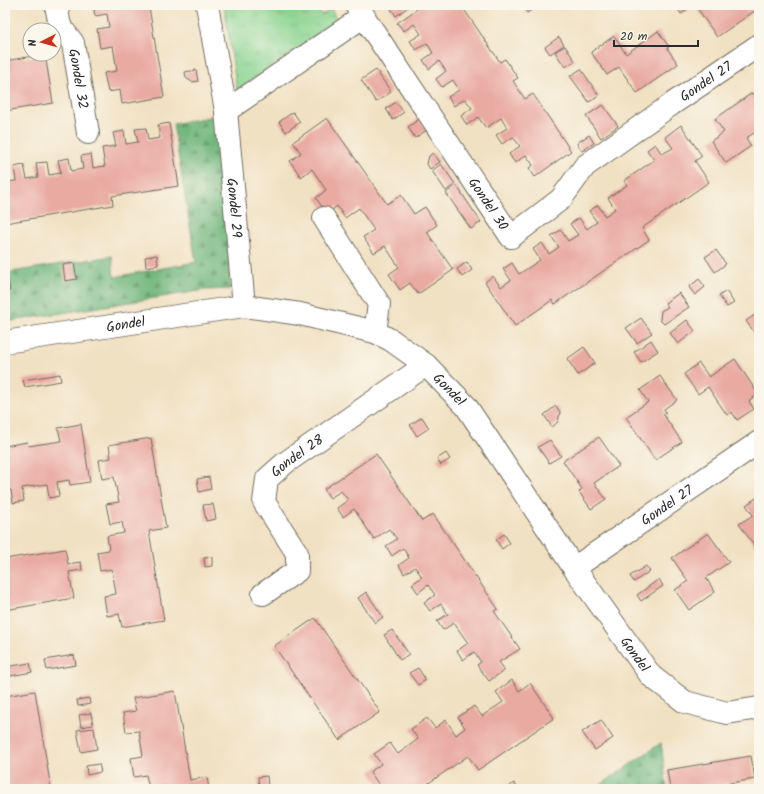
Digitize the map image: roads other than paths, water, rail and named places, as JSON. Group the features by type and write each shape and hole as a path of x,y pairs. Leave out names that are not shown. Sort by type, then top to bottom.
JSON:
{"street":[{"name":"Gondel 32","path":"56,5 60,26 72,42 88,132"},
{"name":"Gondel 29","path":"207,5 226,111 244,306"},
{"path":"226,111 360,10"},
{"name":"Gondel 30","path":"360,10 511,237 562,199 585,166 672,104"},
{"name":"Gondel 27","path":"672,104 759,45"},
{"path":"324,218 379,304 375,332"},
{"name":"Gondel","path":"5,342 244,306 300,314 375,332 391,340 426,365 466,406 574,568 651,676 686,702 727,713 759,708"},
{"name":"Gondel 28","path":"263,594 297,571 297,553 264,502 267,479 285,463 426,365"},
{"name":"Gondel 27","path":"574,568 759,442"}]}
